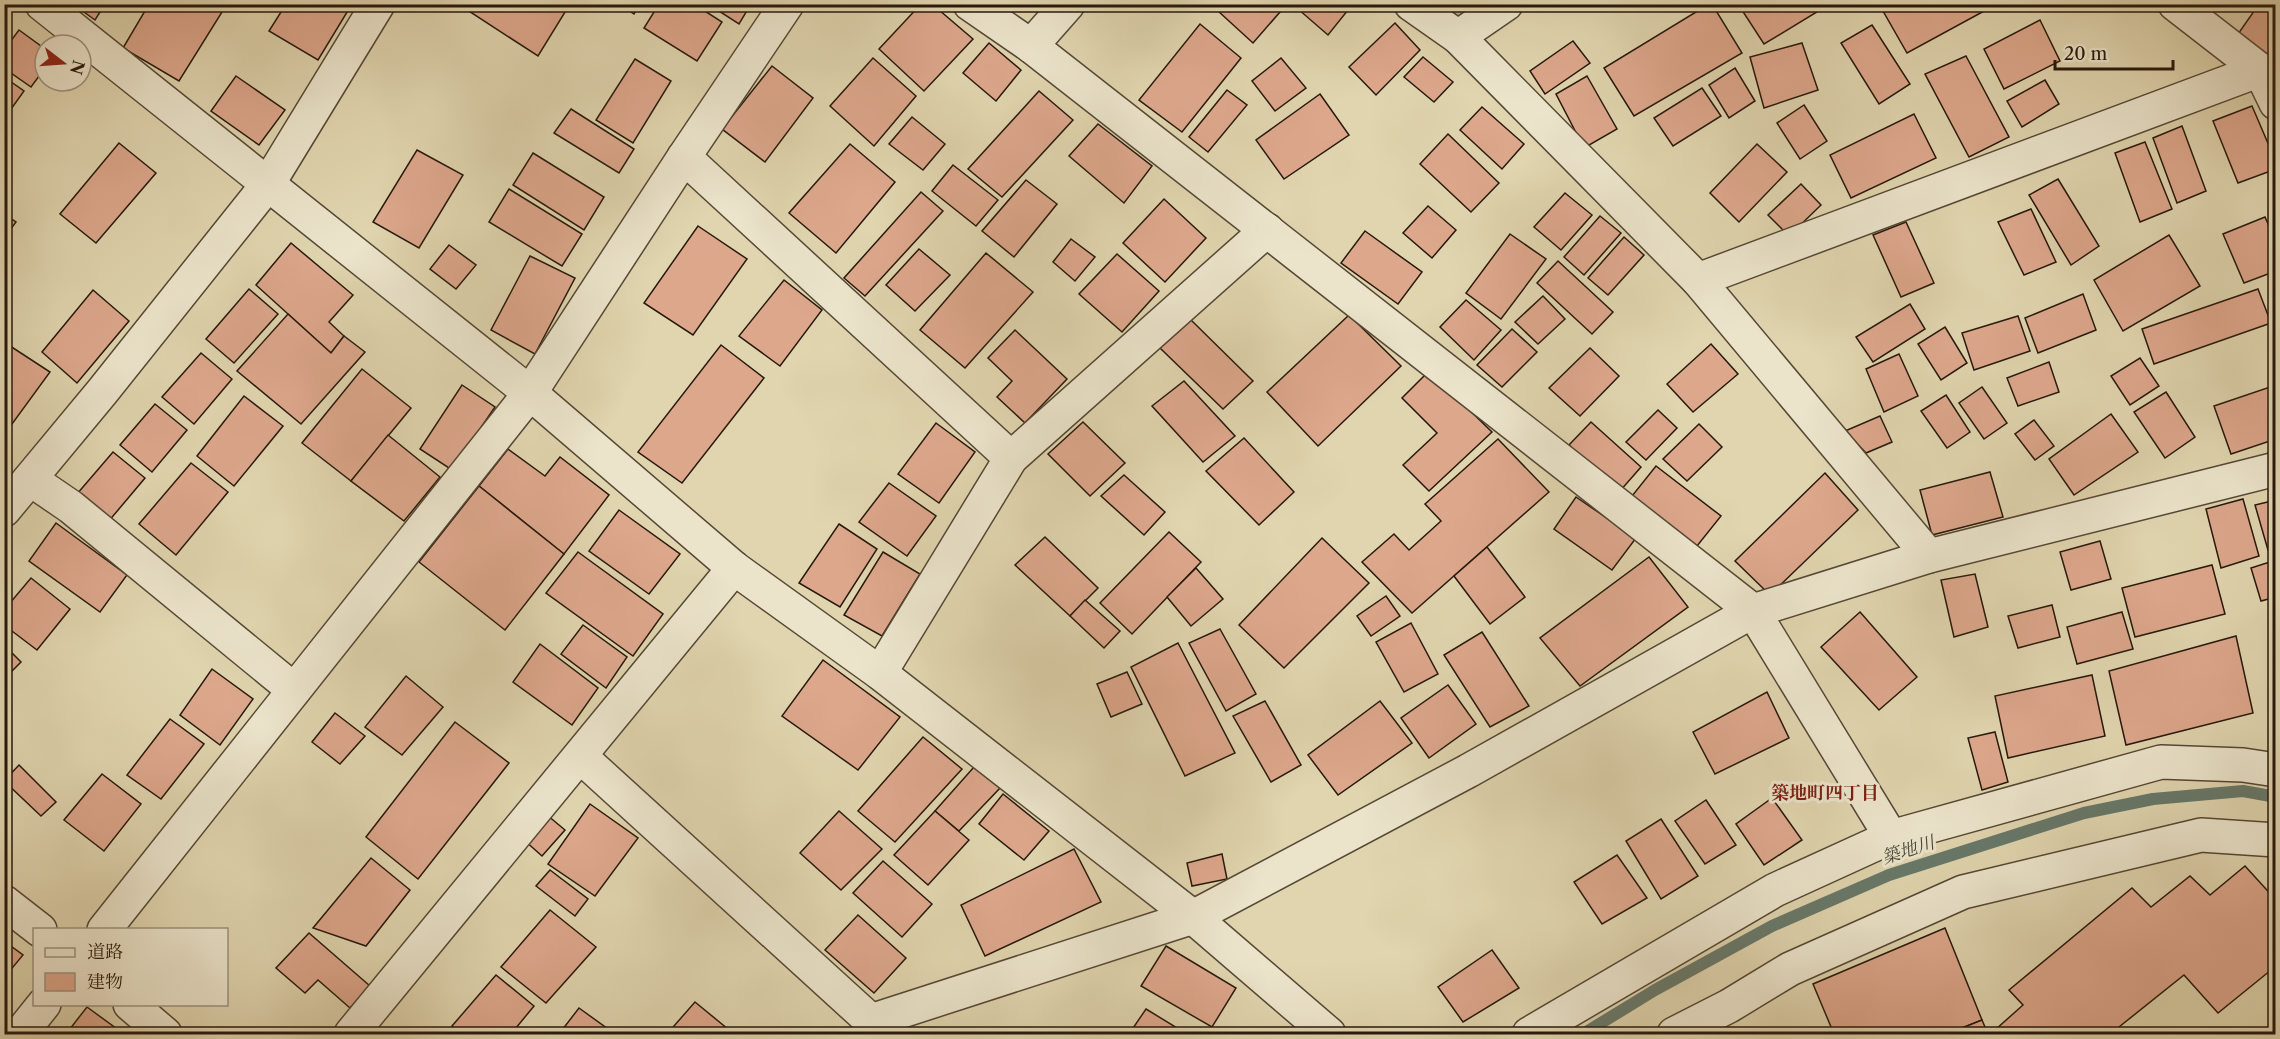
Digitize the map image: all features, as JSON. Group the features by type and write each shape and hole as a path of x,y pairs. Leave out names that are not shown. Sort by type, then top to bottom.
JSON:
{"street":[{"path":"42,4 530,393 734,568 880,673 1193,917 1329,1035"},
{"path":"4,510 268,184 378,4"},
{"path":"106,928 530,393 787,4"},
{"path":"970,4 1031,45 1753,611 1891,837"},
{"path":"1031,45 1068,4"},
{"path":"1411,4 1458,38 1698,280 1929,556"},
{"path":"1458,38 1506,4"},
{"path":"2175,4 2260,69 2276,104"},
{"path":"1698,280 2260,69"},
{"path":"684,158 1011,458"},
{"path":"880,673 1011,458 1267,230"},
{"path":"580,756 867,1028 1193,917 1468,771 1753,611 1929,556 2276,469"},
{"path":"30,479 71,507 294,690"},
{"path":"351,1035 734,568"},
{"path":"1529,1035 1775,890 1891,837 2161,762 2243,765 2276,770"},
{"path":"1674,1035 1729,1006 1790,969 1963,892 2201,835 2276,840"},
{"path":"4,902 37,928"},
{"path":"21,1035 43,1006"},
{"path":"131,1006 165,1035"}],"green space":[{"path":"1444,5 1474,5 1458,16"}],"building":[{"path":"73,4 105,4 95,20"},
{"path":"149,4 227,4 179,81 123,48"},
{"path":"286,4 352,4 318,60 269,31"},
{"path":"458,4 570,4 538,56"},
{"path":"619,4 640,4 634,14"},
{"path":"659,4 694,4 722,22 697,61 644,28"},
{"path":"708,4 751,4 739,24"},
{"path":"921,4 932,4 973,39 924,91 879,49"},
{"path":"1176,4 1189,4 1184,11"},
{"path":"1225,4 1287,4 1253,43 1218,11"},
{"path":"1302,4 1352,5 1328,35 1298,9"},
{"path":"1712,4 1742,53 1634,116 1604,68"},
{"path":"1738,4 1830,4 1764,44"},
{"path":"1879,4 1997,4 1907,53"},
{"path":"2259,4 2276,4 2276,62 2238,34"},
{"path":"2040,20 2060,61 2004,89 1984,49"},
{"path":"1395,23 1420,50 1376,95 1349,67"},
{"path":"1200,24 1241,58 1182,132 1139,100"},
{"path":"1872,25 1910,84 1879,104 1841,43"},
{"path":"19,30 33,40 33,84 31,87 4,68 4,50"},
{"path":"1573,41 1590,63 1545,94 1530,71"},
{"path":"989,43 1021,70 996,101 963,73"},
{"path":"1802,43 1818,90 1764,108 1750,57"},
{"path":"1966,56 2009,137 1969,157 1925,74"},
{"path":"1423,57 1453,82 1434,102 1404,77"},
{"path":"873,58 916,96 874,146 830,106"},
{"path":"1281,58 1306,88 1275,111 1252,81"},
{"path":"635,59 671,81 633,143 596,120"},
{"path":"772,66 813,98 765,162 722,129"},
{"path":"1735,68 1755,101 1729,118 1709,85"},
{"path":"236,76 285,110 259,145 211,111"},
{"path":"1587,76 1617,129 1584,148 1556,94"},
{"path":"4,77 24,91 4,119"},
{"path":"2045,80 2059,104 2022,127 2007,101"},
{"path":"1702,88 1721,116 1673,146 1654,118"},
{"path":"1227,90 1247,105 1208,152 1189,137"},
{"path":"1039,91 1073,120 1002,197 968,169"},
{"path":"1320,94 1349,135 1284,179 1256,140"},
{"path":"1804,105 1827,141 1800,159 1777,123"},
{"path":"2252,106 2276,162 2276,169 2238,183 2213,121"},
{"path":"1482,107 1524,144 1502,169 1460,130"},
{"path":"571,109 634,149 619,173 554,133"},
{"path":"1914,114 1936,158 1851,198 1830,155"},
{"path":"912,117 945,144 923,170 889,144"},
{"path":"1098,124 1152,166 1124,203 1069,156"},
{"path":"2182,126 2206,191 2177,203 2153,138"},
{"path":"1448,134 1499,183 1471,212 1420,164"},
{"path":"2145,142 2172,209 2140,222 2115,153"},
{"path":"119,143 156,173 96,243 60,214"},
{"path":"850,144 895,182 836,253 789,213"},
{"path":"1757,144 1787,172 1739,222 1710,193"},
{"path":"417,150 463,175 419,248 373,222"},
{"path":"533,153 604,197 584,230 513,185"},
{"path":"953,165 998,200 976,226 932,191"},
{"path":"2058,179 2099,246 2071,265 2029,195"},
{"path":"1026,180 1057,204 1014,257 982,231"},
{"path":"1801,184 1821,205 1789,236 1768,215"},
{"path":"509,189 582,234 562,266 489,222"},
{"path":"921,192 943,211 865,296 844,278"},
{"path":"1565,193 1592,215 1561,250 1534,227"},
{"path":"1164,199 1206,238 1165,282 1123,243"},
{"path":"1428,206 1456,230 1432,258 1403,233"},
{"path":"2031,209 2056,262 2024,275 1998,222"},
{"path":"4,214 16,222 4,238"},
{"path":"1600,216 1621,233 1584,275 1564,257"},
{"path":"2265,217 2276,242 2276,271 2244,283 2223,234"},
{"path":"1906,222 1934,283 1901,297 1873,235"},
{"path":"698,226 747,259 693,335 644,303"},
{"path":"1365,231 1422,272 1398,304 1341,263"},
{"path":"1510,234 1546,259 1501,319 1466,293"},
{"path":"2169,235 2200,286 2123,331 2094,280"},
{"path":"1624,237 1644,255 1608,295 1588,278"},
{"path":"1071,239 1095,257 1075,281 1053,262"},
{"path":"291,243 353,295 329,322 344,336 331,353 256,285"},
{"path":"449,245 476,265 456,289 430,269"},
{"path":"919,249 950,275 915,311 886,285"},
{"path":"986,253 1033,292 965,368 920,330"},
{"path":"1117,254 1159,291 1122,332 1079,294"},
{"path":"530,256 575,278 535,354 491,330"},
{"path":"1558,261 1613,312 1592,334 1537,283"},
{"path":"784,280 822,310 780,366 739,336"},
{"path":"249,289 278,314 234,363 206,339"},
{"path":"2258,289 2271,323 2154,364 2142,329"},
{"path":"93,290 129,321 77,383 42,352"},
{"path":"2083,294 2096,330 2038,353 2025,318"},
{"path":"1543,296 1565,319 1538,344 1515,322"},
{"path":"1466,300 1501,330 1474,360 1440,327"},
{"path":"1910,304 1925,329 1873,362 1856,337"},
{"path":"288,314 331,353 344,336 365,352 301,424 237,371"},
{"path":"1349,315 1401,366 1318,446 1267,392"},
{"path":"2018,316 2030,351 1974,370 1962,333"},
{"path":"1191,320 1253,381 1223,409 1160,348"},
{"path":"1945,327 1967,363 1941,380 1918,344"},
{"path":"1512,329 1537,352 1502,387 1477,365"},
{"path":"1015,330 1067,379 1025,423 997,397 1012,381 988,358"},
{"path":"4,342 50,372 4,435"},
{"path":"1711,344 1738,374 1693,412 1667,384"},
{"path":"721,345 764,378 682,483 638,452"},
{"path":"1590,348 1619,376 1580,416 1549,388"},
{"path":"201,353 232,379 194,424 162,397"},
{"path":"1899,354 1918,396 1884,412 1866,369"},
{"path":"2140,358 2159,386 2130,405 2111,376"},
{"path":"2049,362 2059,392 2018,406 2007,378"},
{"path":"362,369 411,408 351,481 302,443"},
{"path":"1429,371 1492,432 1429,491 1403,465 1437,433 1402,398"},
{"path":"1184,381 1235,436 1203,462 1152,406"},
{"path":"462,385 495,407 452,470 420,449"},
{"path":"2276,385 2276,439 2231,454 2214,406"},
{"path":"1982,387 2007,423 1984,439 1959,403"},
{"path":"2166,392 2195,437 2165,458 2134,412"},
{"path":"1946,395 1970,432 1947,448 1921,411"},
{"path":"244,396 283,426 234,486 197,456"},
{"path":"155,404 187,430 152,472 120,445"},
{"path":"1658,410 1677,428 1646,460 1626,442"},
{"path":"2111,414 2138,452 2074,495 2049,459"},
{"path":"1880,416 1892,442 1866,453 1845,431"},
{"path":"2034,420 2054,446 2035,460 2015,434"},
{"path":"1083,422 1125,463 1090,496 1048,454"},
{"path":"1591,422 1641,467 1620,491 1569,445"},
{"path":"936,423 975,452 939,503 898,474"},
{"path":"1699,424 1722,447 1687,481 1663,459"},
{"path":"388,435 440,477 404,521 351,481"},
{"path":"1244,438 1294,492 1259,525 1206,471"},
{"path":"1498,439 1549,492 1412,613 1362,562 1394,534 1409,550 1441,521 1425,504"},
{"path":"508,449 545,476 560,457 609,495 564,554 479,486"},
{"path":"113,452 145,478 108,522 77,494"},
{"path":"191,463 228,492 176,555 139,524"},
{"path":"1656,466 1721,516 1697,546 1632,496"},
{"path":"1990,472 2003,517 1932,535 1920,490"},
{"path":"1825,473 1858,510 1770,595 1735,561"},
{"path":"1124,475 1165,512 1144,535 1101,496"},
{"path":"889,483 936,516 907,556 859,522"},
{"path":"479,486 564,554 505,630 419,562"},
{"path":"1576,497 1636,538 1612,570 1554,529"},
{"path":"2243,499 2259,556 2221,568 2206,509"},
{"path":"2276,500 2276,548 2268,550 2255,505"},
{"path":"619,510 680,554 649,594 589,551"},
{"path":"56,523 127,575 100,612 29,561"},
{"path":"839,524 877,549 840,607 799,583"},
{"path":"1169,532 1201,562 1132,634 1100,603"},
{"path":"1045,537 1098,588 1070,616 1015,565"},
{"path":"1322,538 1369,583 1284,668 1239,625"},
{"path":"2100,541 2111,579 2071,590 2060,552"},
{"path":"1487,547 1525,597 1490,624 1454,576"},
{"path":"578,552 663,614 633,656 546,593"},
{"path":"883,552 920,574 882,636 844,615"},
{"path":"1649,557 1688,607 1580,686 1540,638"},
{"path":"2276,560 2276,597 2261,601 2251,568"},
{"path":"2212,565 2225,614 2135,637 2122,588"},
{"path":"1196,568 1223,599 1191,626 1167,597"},
{"path":"1975,574 1988,627 1954,637 1941,580"},
{"path":"31,578 70,609 37,650 4,625 4,610"},
{"path":"1386,596 1400,616 1371,636 1357,616"},
{"path":"1085,600 1120,631 1104,648 1070,616"},
{"path":"2052,605 2060,637 2018,648 2008,616"},
{"path":"1860,612 1917,677 1879,710 1821,647"},
{"path":"2122,612 2133,649 2077,664 2067,627"},
{"path":"1411,623 1438,674 1404,692 1376,642"},
{"path":"583,625 627,657 606,688 561,654"},
{"path":"1220,629 1256,694 1226,711 1189,643"},
{"path":"1482,632 1529,706 1490,727 1444,655"},
{"path":"2236,636 2253,713 2126,745 2109,671"},
{"path":"1178,643 1235,753 1185,776 1131,667"},
{"path":"540,644 598,688 572,725 513,682"},
{"path":"4,645 21,662 4,679"},
{"path":"823,660 900,717 858,770 782,716"},
{"path":"212,669 253,699 220,745 180,715"},
{"path":"1127,672 1142,704 1111,717 1097,684"},
{"path":"2092,675 2105,736 2008,758 1995,696"},
{"path":"406,676 443,707 402,755 365,727"},
{"path":"1448,685 1476,724 1429,758 1401,718"},
{"path":"1767,692 1789,738 1715,774 1693,732"},
{"path":"1265,701 1301,765 1271,782 1233,716"},
{"path":"1380,701 1412,743 1338,795 1308,755"},
{"path":"335,713 365,736 340,764 312,742"},
{"path":"170,719 204,744 161,799 127,775"},
{"path":"455,722 509,763 418,879 366,837"},
{"path":"1995,732 2008,782 1982,790 1968,738"},
{"path":"923,737 962,769 895,842 858,811"},
{"path":"19,765 56,802 41,816 4,781"},
{"path":"974,767 1000,788 959,831 935,811"},
{"path":"102,774 141,804 104,851 64,820"},
{"path":"1003,794 1049,831 1024,860 979,824"},
{"path":"1772,798 1802,840 1764,865 1736,824"},
{"path":"1706,800 1736,845 1705,864 1675,821"},
{"path":"590,804 638,838 595,896 548,864"},
{"path":"839,811 882,849 841,890 800,853"},
{"path":"935,811 969,840 928,885 894,855"},
{"path":"547,815 565,830 542,856 524,840"},
{"path":"1661,819 1698,876 1661,899 1626,841"},
{"path":"1074,849 1101,902 985,956 961,905"},
{"path":"1222,854 1227,879 1192,886 1187,863"},
{"path":"1617,855 1647,898 1602,924 1574,882"},
{"path":"371,858 410,890 366,946 313,928"},
{"path":"883,861 932,904 902,937 853,893"},
{"path":"2245,866 2276,900 2276,966 2218,1013 2184,975 2119,1027 2126,1034 1999,1034 1995,1030 2023,1005 2009,990 2132,888 2151,907 2190,876 2210,895"},
{"path":"550,870 588,899 575,916 536,886"},
{"path":"550,910 596,947 546,1003 501,967"},
{"path":"858,915 906,958 874,993 825,950"},
{"path":"1945,928 1982,1020 1947,1034 1834,1034 1813,984"},
{"path":"309,933 370,986 350,1008 318,980 305,993 276,968"},
{"path":"4,941 23,955 4,978"},
{"path":"1166,946 1236,988 1212,1027 1141,986"},
{"path":"1492,950 1519,988 1463,1022 1438,987"},
{"path":"496,975 534,1006 511,1034 462,1034 452,1026"},
{"path":"695,1002 734,1034 667,1034"},
{"path":"87,1007 124,1034 66,1034"},
{"path":"579,1008 615,1034 559,1034"},
{"path":"1146,1009 1187,1034 1129,1034"},
{"path":"1982,1020 1988,1034 1947,1034"}],"waterway":[{"name":"築地川","path":"1583,1034 1655,990 1772,926 1889,875 2084,813 2153,799 2243,791 2276,797"}],"district":[{"name":"築地町四丁目","path":"1825,793"}]}
